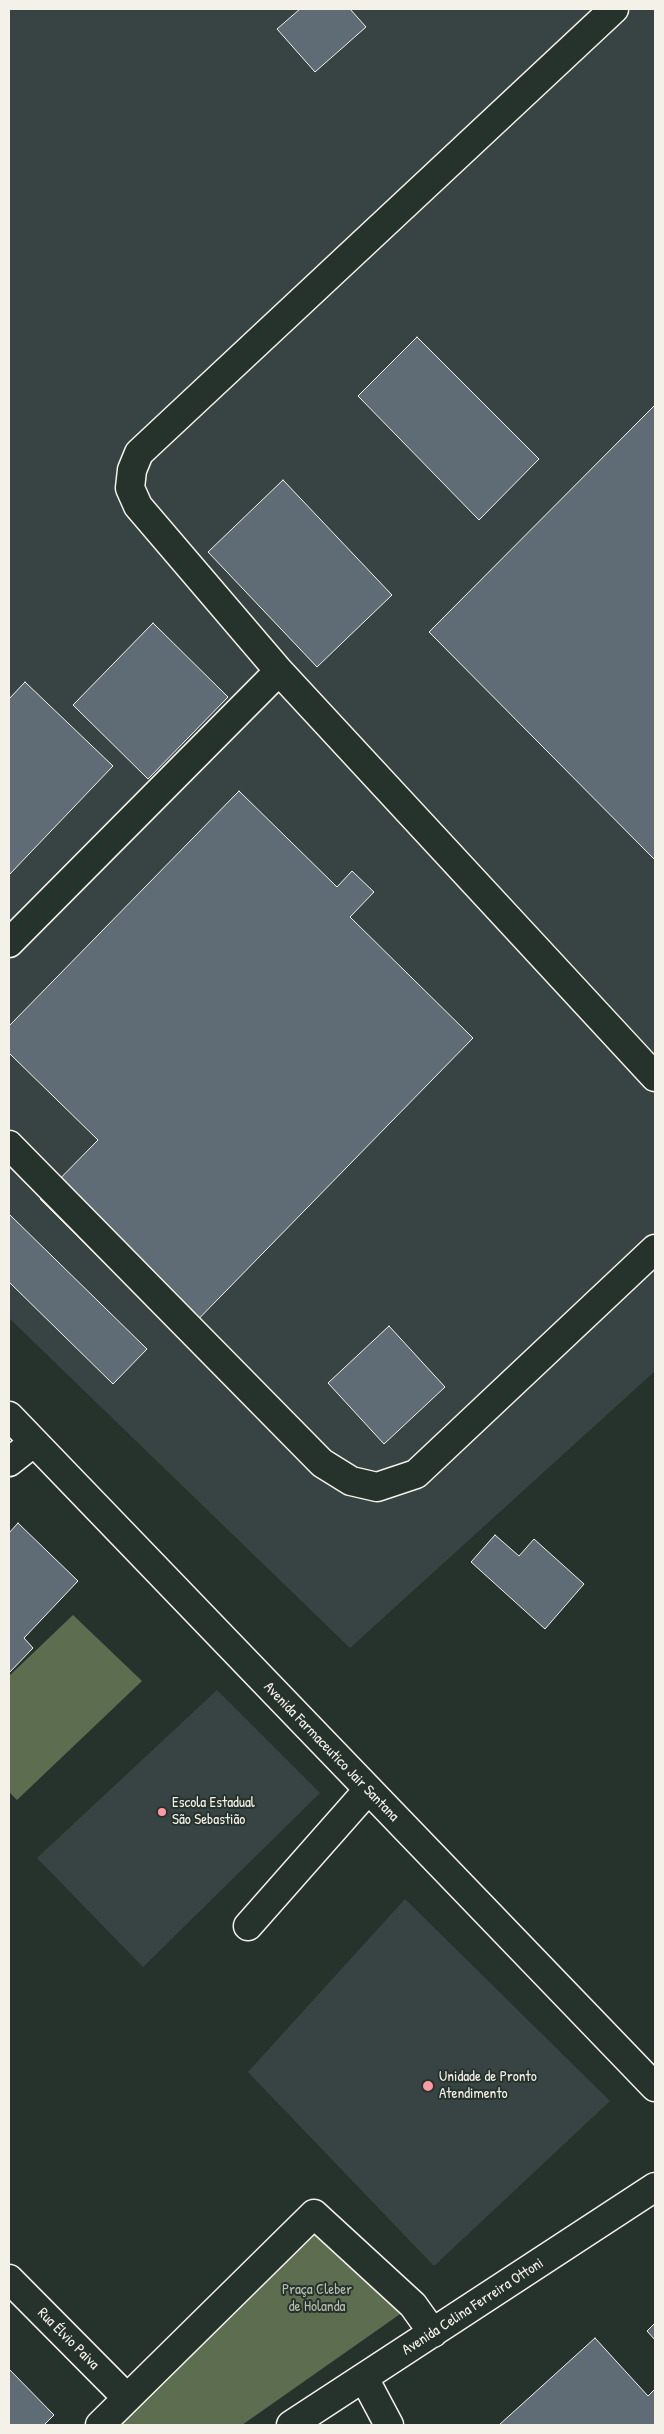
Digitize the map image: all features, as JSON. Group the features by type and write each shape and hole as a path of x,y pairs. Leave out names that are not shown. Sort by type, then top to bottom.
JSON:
{"street":[{"path":"614,9 139,453 132,470 130,488 138,506 279,671 655,1077"},
{"path":"9,942 279,671"},
{"path":"9,1144 322,1463 351,1481 378,1487 416,1474 655,1249"},
{"name":"Avenida Farmaceutico Jair Santana","path":"9,1416 655,2087"},
{"path":"9,1462 33,1442"},
{"path":"248,1926 368,1790"},
{"name":"Avenida Celina Ferreira Ottoni","path":"291,2425 655,2187"},
{"path":"100,2425 314,2214 413,2305 434,2333"},
{"name":"Rua Élvio Paiva","path":"9,2279 127,2398"},
{"path":"364,2378 389,2425"}],"shaded area":[{"path":"9,9 655,9 655,1371 350,1648 9,1318"},
{"path":"217,1690 320,1793 143,1967 37,1858"},
{"name":"Unidade de Pronto Atendimento","path":"405,1899 610,2101 434,2266 248,2072"}],"green space":[{"path":"73,1615 142,1681 17,1800 9,1792 9,1676"},
{"name":"Praça Cleber de Holanda","path":"315,2214 413,2305 242,2425 101,2425"}],"building":[{"path":"300,9 350,9 366,27 315,72 277,29"},
{"path":"417,337 539,459 479,520 358,396"},
{"path":"655,405 655,860 429,632"},
{"path":"283,480 392,595 317,667 208,552"},
{"path":"153,623 228,697 148,779 73,705"},
{"path":"25,682 113,766 9,875 9,699"},
{"path":"239,791 337,887 352,871 374,892 350,917 473,1038 180,1338 40,1199 98,1140 9,1053 9,1026"},
{"path":"9,1214 147,1349 113,1384 9,1282"},
{"path":"389,1326 445,1387 384,1444 328,1383"},
{"path":"18,1523 78,1581 24,1638 33,1648 9,1673 9,1533"},
{"path":"495,1535 519,1556 534,1539 584,1584 545,1629 471,1562"},
{"path":"655,2323 655,2340 647,2331"},
{"path":"595,2338 648,2396 655,2389 655,2425 499,2425"},
{"path":"9,2369 54,2415 44,2425 9,2425"}],"place":[{"name":"Escola Estadual São Sebastião","path":"162,1812"},
{"name":"Unidade de Pronto Atendimento","path":"428,2086"}]}
